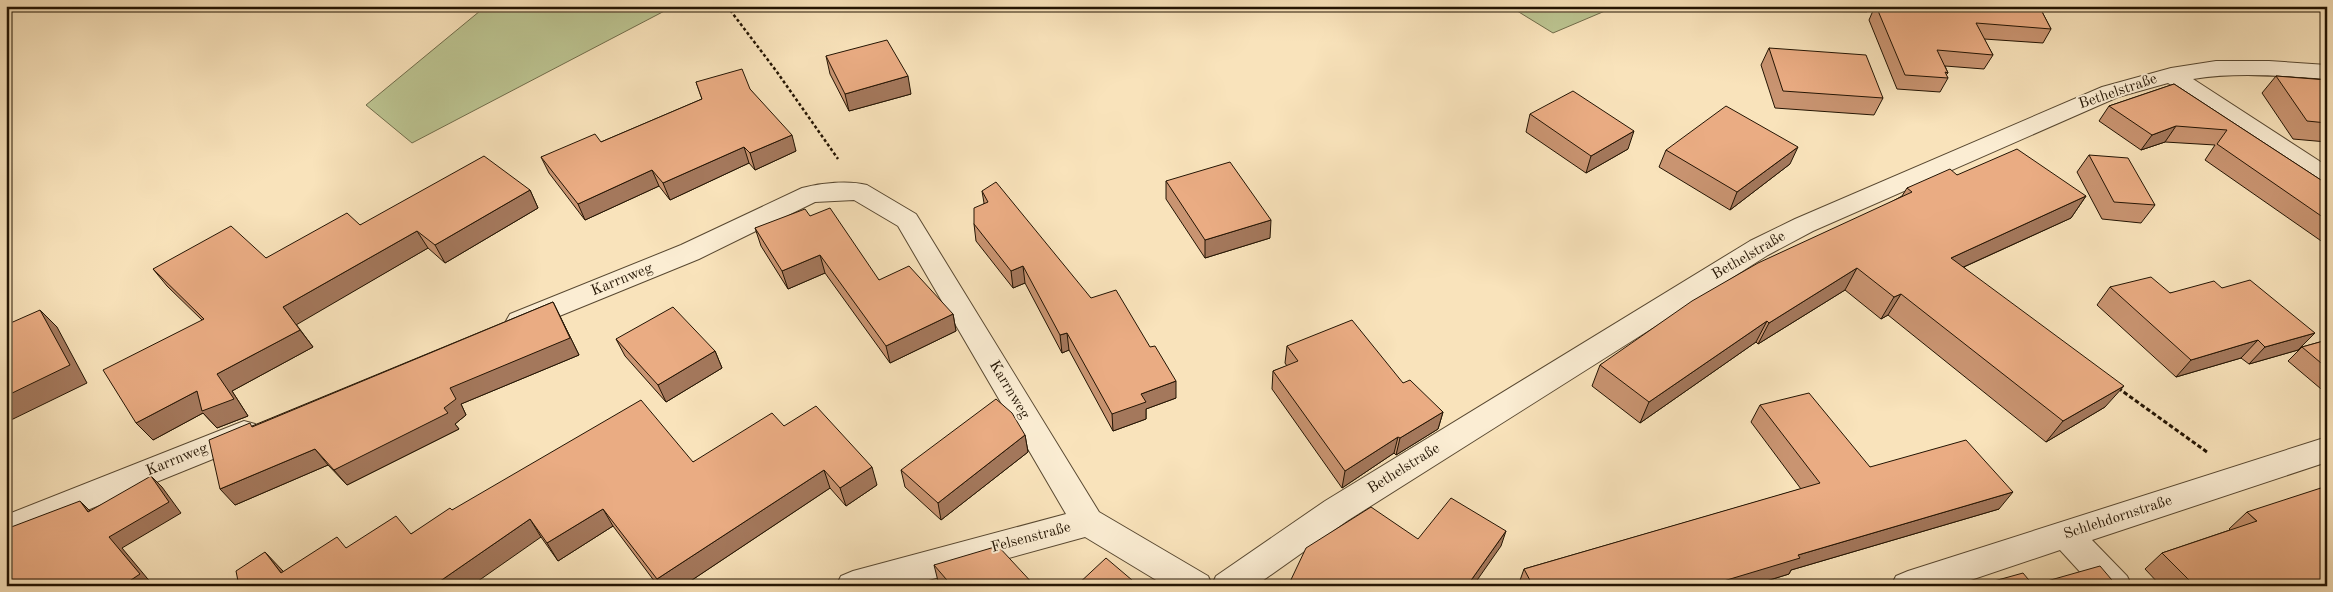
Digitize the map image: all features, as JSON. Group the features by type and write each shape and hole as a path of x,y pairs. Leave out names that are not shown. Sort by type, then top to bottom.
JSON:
{"street":[{"name":"Bethelstraße","path":"1228,586 1336,512 1760,248 1812,221 2110,92 2171,75 2216,68 2269,68 2327,72"},
{"path":"2171,75 2327,178"},
{"name":"Karrnweg","path":"496,331 690,252 811,194 858,192 907,220 1088,522"},
{"name":"Karrnweg","path":"6,529 265,424"},
{"name":"Schlehdornstraße","path":"1908,586 2327,449"},
{"name":"Felsenstraße","path":"852,586 1088,522 1196,586"},
{"path":"2067,535 2115,586"}],"path":[{"path":"727,6 824,138"},
{"path":"2114,385 2241,477"}],"green space":[{"path":"486,6 674,6 412,143 366,105"},
{"path":"1509,6 1864,6 1867,12 1612,8 1553,33"}],"building":[{"path":"1876,6 2039,6 2051,29 1976,23 1993,55 1937,50 1948,73 1945,72 1948,78 1905,75"},
{"path":"887,40 908,76 845,94 826,56"},
{"path":"1769,48 1866,55 1883,98 1783,91"},
{"path":"742,69 750,89 792,135 750,153 744,147 663,183 652,170 578,204 541,157 595,134 601,142 702,99 696,82"},
{"path":"2276,76 2327,80 2327,123 2307,121"},
{"path":"2174,84 2327,184 2327,220 2217,144 2227,130 2176,126 2152,135 2109,106"},
{"path":"1573,91 1634,131 1591,156 1530,114"},
{"path":"1726,106 1798,147 1737,192 1666,150"},
{"path":"2017,149 2086,196 1951,258 2124,386 2063,421 1901,294 1894,297 1857,268 1769,323 1767,321 1649,402 1600,365 1692,301 1758,263 1912,192 1907,188 1950,169 1957,175"},
{"path":"2089,155 2128,158 2155,205 2114,202"},
{"path":"484,156 530,190 435,245 417,231 283,307 300,330 217,374 234,399 202,411 197,391 136,423 103,370 204,319 153,269 231,226 266,258 347,213 360,225"},
{"path":"1230,162 1271,220 1205,240 1166,181"},
{"path":"996,182 1091,298 1116,290 1150,347 1155,346 1176,381 1141,394 1146,402 1112,414 1067,333 1060,335 1023,266 1011,271 974,224 974,208 988,202 982,191"},
{"path":"830,208 879,280 909,266 953,314 886,346 820,255 782,271 755,228 805,209 810,216"},
{"path":"2151,277 2170,293 2214,281 2222,288 2250,280 2315,333 2265,347 2258,340 2191,360 2110,287"},
{"path":"553,302 570,338 450,388 456,399 444,408 448,413 334,470 315,449 220,489 209,440 250,423 252,427"},
{"path":"673,307 715,351 658,385 616,339"},
{"path":"40,310 70,365 6,396 6,325"},
{"path":"1352,320 1403,383 1410,380 1443,412 1400,438 1398,437 1345,471 1273,371 1298,361 1287,346"},
{"path":"2327,340 2327,368 2302,347"},
{"path":"1809,393 1870,467 1966,440 2013,492 1798,555 1800,558 1707,586 1533,586 1524,569 1820,483 1760,405"},
{"path":"996,399 1012,413 1025,435 938,503 901,470"},
{"path":"641,400 693,462 772,413 784,426 816,406 872,467 840,488 824,470 657,579 603,509 547,543 530,519 433,586 239,586 236,571 265,552 281,573 337,537 346,548 396,516 411,534 450,508 452,510"},
{"path":"151,476 169,502 109,537 140,574 122,586 6,586 6,529 80,501 88,512"},
{"path":"2327,486 2327,586 2195,586 2162,553 2257,521 2247,512"},
{"path":"1451,498 1506,531 1467,586 1288,586 1306,548 1371,507 1418,539"},
{"path":"998,546 1035,586 952,586 934,565"},
{"path":"1106,558 1139,586 1076,586"},
{"path":"2100,566 2117,586 1976,586 2023,573 2033,585"}]}
